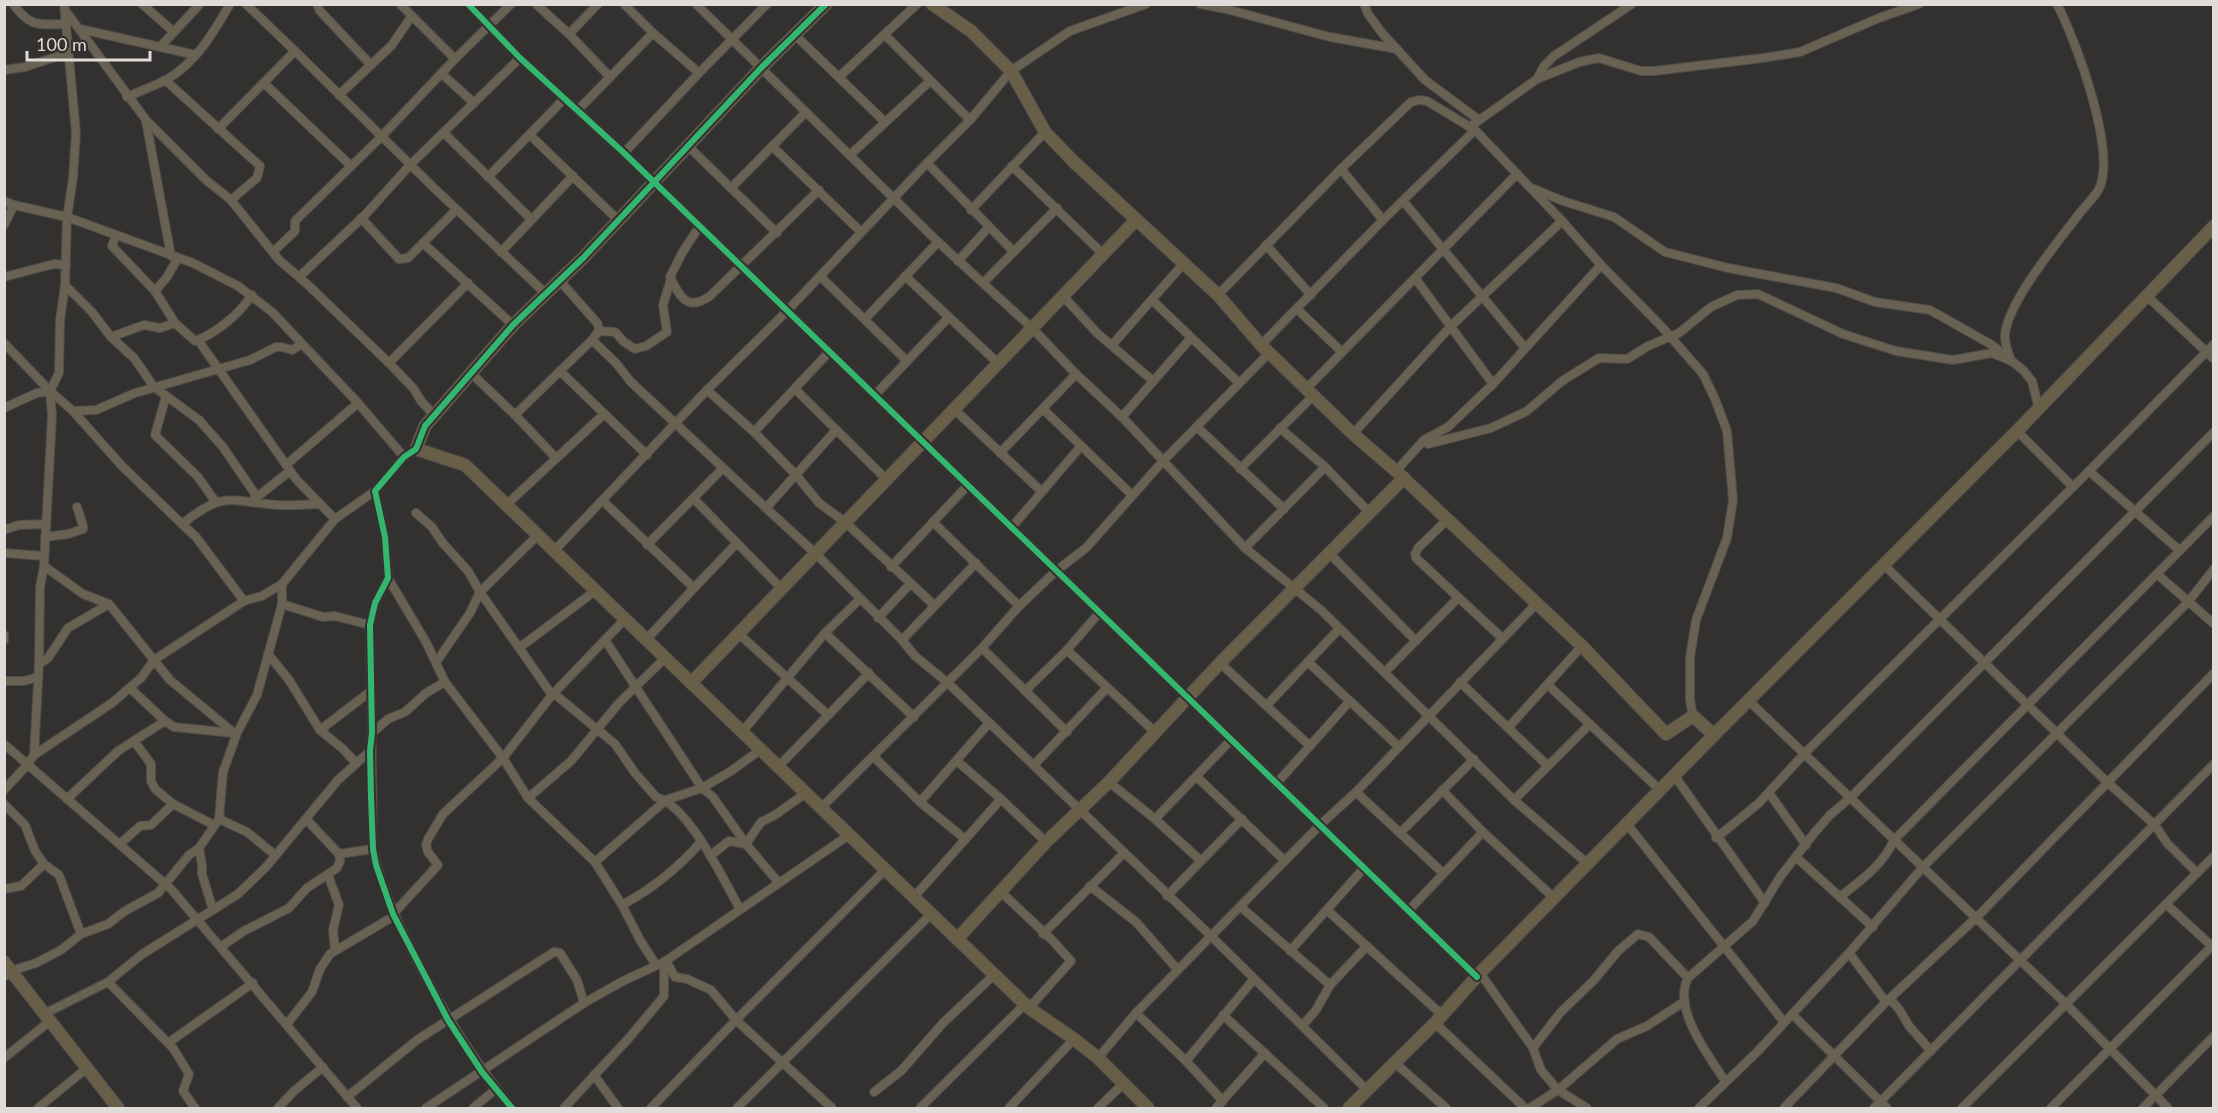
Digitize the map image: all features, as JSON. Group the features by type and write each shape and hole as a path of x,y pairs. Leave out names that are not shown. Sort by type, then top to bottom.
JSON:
{"street":[{"path":"13,4 26,20 33,24 67,24"},
{"path":"142,4 174,32"},
{"path":"161,46 200,4"},
{"path":"127,97 178,72 209,39 230,4"},
{"path":"246,4 456,210 545,292"},
{"path":"317,4 320,11 371,65"},
{"path":"400,4 455,58"},
{"path":"468,4 520,58 624,153 1276,784 1479,975 1533,1048 1541,1070 1558,1089 1587,1108"},
{"path":"273,252 295,231 295,221 511,4"},
{"path":"536,4 569,34 610,77"},
{"path":"569,34 598,4"},
{"path":"624,4 699,73"},
{"path":"696,4 938,242 1032,328 1122,417 1245,548 1267,568 1295,588 1429,714 1515,800 1588,864"},
{"path":"624,153 767,4"},
{"path":"4,790 34,755 130,688 141,678 154,660 244,601 262,596 282,584 335,519 375,491 404,457 416,449 425,426 513,325 545,292 560,281 761,68 826,4"},
{"path":"839,77 917,4"},
{"path":"932,4 971,31 1011,71 1045,132 1135,221 1218,295 1265,349 1353,434 1400,474 1582,646 1666,734 1693,716"},
{"path":"554,551 970,120 1011,71 1070,31 1146,4"},
{"path":"1200,4 1330,37 1397,49"},
{"path":"1364,4 1375,23 1425,80 1479,120"},
{"path":"1537,79 1544,66 1554,56 1632,4"},
{"path":"821,808 948,683 1019,606 1056,571 1086,548 1163,461 1239,383 1297,309 1383,220 1404,202 1479,120 1537,79 1579,62 1599,58 1641,71 1654,71 1800,52 1879,18 1919,4"},
{"path":"2011,361 2005,334 2013,310 2049,254 2099,189 2104,168 2103,144 2095,108 2057,4"},
{"path":"34,755 40,587 44,566 52,416 50,391 59,373 67,217 76,134 64,7"},
{"path":"64,7 127,97 146,120 206,180 231,200 273,252 414,388 421,401 435,416"},
{"path":"339,95 400,36 411,17"},
{"path":"80,29 196,55"},
{"path":"577,111 653,33"},
{"path":"795,35 885,122"},
{"path":"885,35 970,120"},
{"path":"218,129 295,51"},
{"path":"4,70 25,67 68,52"},
{"path":"299,277 520,58"},
{"path":"441,73 474,103"},
{"path":"165,80 260,166 257,178 231,200"},
{"path":"850,155 930,81"},
{"path":"264,83 351,166"},
{"path":"488,177 564,99"},
{"path":"1218,295 1341,169 1411,102 1427,101 1473,128 1703,374 1715,399 1727,431 1733,500 1727,538 1696,620 1690,657 1690,700 1693,716 1714,735"},
{"path":"730,188 805,113"},
{"path":"146,120 174,257 167,277 155,291"},
{"path":"971,210 1045,132"},
{"path":"444,133 531,219"},
{"path":"530,135 618,220"},
{"path":"688,146 777,233"},
{"path":"772,146 861,232"},
{"path":"927,163 1014,252"},
{"path":"1012,166 1103,254"},
{"path":"1341,169 1383,220"},
{"path":"1240,469 1280,428 1342,352 1516,175"},
{"path":"501,252 573,176"},
{"path":"1530,187 1563,201 1614,217 1665,252 1728,268 1836,288 1875,302 1930,310 1992,345 2023,370 2032,381 2039,409"},
{"path":"671,279 685,301 692,304 700,303 742,267 819,190"},
{"path":"4,201 67,217 174,257 216,274 252,296 272,312 404,457"},
{"path":"1404,202 1525,348"},
{"path":"4,225 14,205"},
{"path":"983,283 1057,208"},
{"path":"361,218 399,259 408,258 456,210"},
{"path":"691,683 1135,221"},
{"path":"1353,434 1451,326 1562,221"},
{"path":"1350,1108 1714,735 2039,409 2214,226"},
{"path":"598,331 615,332 635,349 646,346 667,332 663,305 670,277 678,259 699,227"},
{"path":"958,261 989,227"},
{"path":"116,236 112,246 155,291 176,323 192,340 198,340 214,333 221,325 239,313 252,296"},
{"path":"865,319 938,242"},
{"path":"423,243 513,325"},
{"path":"1266,245 1311,295"},
{"path":"1112,345 1184,263"},
{"path":"4,277 54,264 66,265"},
{"path":"957,939 1047,842 1109,782 1187,697 1369,512 1424,440 1448,427 1493,384 1601,265"},
{"path":"820,276 907,361"},
{"path":"905,276 998,363"},
{"path":"1415,278 1493,384"},
{"path":"515,415 592,340 598,331 598,324 560,281"},
{"path":"389,363 468,283"},
{"path":"65,285 92,312 111,337 134,358 154,387 199,420 224,447 254,499"},
{"path":"1424,440 1428,444 1491,428 1527,411 1562,381 1599,358 1627,359 1689,327 1720,301 1737,295 1758,294 1843,334 1896,351 1953,360 1992,353 2011,361"},
{"path":"1062,296 1092,328 1153,381"},
{"path":"2147,296 2214,359"},
{"path":"1152,300 1239,383"},
{"path":"1297,309 1342,352"},
{"path":"875,395 948,318"},
{"path":"111,337 144,325 160,328 176,323"},
{"path":"1122,417 1191,338"},
{"path":"198,340 288,468 335,519"},
{"path":"592,340 616,363 631,382 815,553 902,640 915,656 948,683 1081,810 1367,1090"},
{"path":"5,344 50,391 73,411 122,466 196,537 244,601"},
{"path":"73,411 96,410 154,387 250,360 276,347 292,350 302,344"},
{"path":"1716,838 1769,793 1804,754 2090,471 2214,344"},
{"path":"754,432 829,352"},
{"path":"560,371 647,455"},
{"path":"471,373 556,458"},
{"path":"1000,453 1076,374"},
{"path":"795,389 886,479"},
{"path":"707,390 754,432 796,475 819,503 844,522 934,605"},
{"path":"4,408 37,393 50,391"},
{"path":"166,396 155,435 198,477 215,501"},
{"path":"254,499 357,403"},
{"path":"954,409 1041,491"},
{"path":"1043,409 1132,495"},
{"path":"506,505 603,415"},
{"path":"1197,427 1284,509"},
{"path":"1280,428 1325,467 1369,512"},
{"path":"766,508 836,430"},
{"path":"2017,431 2073,487"},
{"path":"1725,1081 1688,1017 1685,984 1688,978 1754,921 1780,878 1830,815 1986,663 2214,432"},
{"path":"1012,527 1081,446"},
{"path":"416,449 465,465 994,975 1027,1006 1098,1058 1148,1108"},
{"path":"1245,548 1325,467"},
{"path":"647,545 723,468"},
{"path":"2090,471 2179,550"},
{"path":"891,567 967,486"},
{"path":"375,491 385,537 388,578 437,661 445,682 502,758 528,798 595,862 622,905 640,940 675,977 687,979 711,990 736,1020 832,1108"},
{"path":"182,524 215,501 254,499 279,505 320,504"},
{"path":"694,499 781,588"},
{"path":"603,501 694,588"},
{"path":"45,537 68,534 83,529 77,507"},
{"path":"416,513 432,527 468,571 480,592 552,695 557,696 615,744 635,773 656,797 666,800 685,820 710,856 740,909"},
{"path":"1840,897 1881,863 1894,840 2029,706 2214,516"},
{"path":"1448,519 1418,548 1416,558 1502,638"},
{"path":"933,522 1019,606"},
{"path":"4,530 19,525 46,524"},
{"path":"437,661 470,614 480,592 538,535"},
{"path":"646,640 737,543"},
{"path":"1329,553 1416,641"},
{"path":"4,554 44,556"},
{"path":"902,640 976,563"},
{"path":"44,566 83,594 109,604 170,680 235,733"},
{"path":"1885,566 2107,782 2155,825 2167,843 2197,873"},
{"path":"1699,1108 1757,1052 1850,953 1923,867 2188,602 2214,569"},
{"path":"2157,574 2214,624"},
{"path":"388,578 375,603 370,625 373,849 380,879 394,915 448,1020 482,1072 512,1108"},
{"path":"118,1108 7,970 36,963 61,950 81,934 108,924 125,911 158,893 189,855 199,848 216,822 223,772 235,733 257,695 282,604 282,584"},
{"path":"878,618 910,584"},
{"path":"519,648 595,591"},
{"path":"1385,672 1458,598"},
{"path":"742,732 825,633 860,599"},
{"path":"39,664 48,658 68,628 109,604"},
{"path":"282,604 323,617 335,616 370,625"},
{"path":"1098,1058 1136,1013 1320,825 1356,792 1536,604"},
{"path":"1025,691 1068,650 1099,613"},
{"path":"287,1024 312,992 323,963 335,950 394,915 438,865 428,852 426,845 443,814 502,758 552,695 625,619"},
{"path":"1267,705 1339,629"},
{"path":"738,633 828,715"},
{"path":"825,633 914,717"},
{"path":"4,635 4,640"},
{"path":"605,640 702,788 713,797 746,844 779,884"},
{"path":"1508,728 1582,646"},
{"path":"982,648 1066,732"},
{"path":"1068,650 1106,689 1155,732"},
{"path":"268,654 289,680 320,730 356,763"},
{"path":"528,798 571,761 614,708 665,658"},
{"path":"1308,662 1398,746"},
{"path":"1220,663 1310,746"},
{"path":"778,766 868,673"},
{"path":"1784,1108 1888,1000 1977,917 2214,673"},
{"path":"4,681 24,681 38,677"},
{"path":"372,733 388,718 405,712 426,693 445,682"},
{"path":"1460,682 1548,766"},
{"path":"1548,685 1660,790"},
{"path":"130,688 174,727 235,733"},
{"path":"1034,765 1106,689"},
{"path":"320,730 371,691"},
{"path":"1749,701 1977,917 2111,1048 2168,1108"},
{"path":"1276,784 1349,702"},
{"path":"67,799 107,760 165,721"},
{"path":"920,802 989,723"},
{"path":"1515,800 1590,724"},
{"path":"1155,819 1231,740"},
{"path":"134,741 151,764 152,785 163,797 173,804 216,822 247,832 275,855"},
{"path":"4,744 166,884 199,919 357,1108"},
{"path":"595,862 666,800 702,788 760,750"},
{"path":"4,1058 47,1017 108,982 141,954 238,894 266,867 338,780 370,751"},
{"path":"874,757 920,802 965,839"},
{"path":"1401,832 1474,759"},
{"path":"957,761 1047,842"},
{"path":"1792,1014 1881,1106 2020,959 2214,764"},
{"path":"1674,776 1716,838 1765,903"},
{"path":"1197,777 1285,861"},
{"path":"1109,782 1155,819 1200,860"},
{"path":"1442,789 1483,832 1554,898"},
{"path":"1356,792 1443,873"},
{"path":"746,844 761,822 806,793"},
{"path":"1769,793 1806,845"},
{"path":"914,897 1001,799"},
{"path":"4,804 25,825 35,851 44,864 59,875 81,934"},
{"path":"120,844 140,826 152,825 173,804"},
{"path":"222,946 244,931 282,913 307,888 339,865 339,854 306,819"},
{"path":"1167,896 1242,819"},
{"path":"1627,824 1784,1022"},
{"path":"1409,910 1483,832"},
{"path":"426,1108 585,1003 662,962 849,835"},
{"path":"710,856 729,841 746,844"},
{"path":"622,905 660,883 685,861 701,842"},
{"path":"199,848 202,874 213,910"},
{"path":"339,854 373,849"},
{"path":"1043,934 1124,852"},
{"path":"1962,1108 2214,856"},
{"path":"1796,857 1873,927"},
{"path":"4,889 21,886 44,864"},
{"path":"1290,951 1364,868"},
{"path":"651,1108 885,870"},
{"path":"328,875 339,905 333,930 335,950"},
{"path":"1090,886 1136,922 1178,970"},
{"path":"920,1108 1071,961 1001,891"},
{"path":"2051,1108 2213,946 2166,904"},
{"path":"1241,907 1330,985"},
{"path":"1327,910 1367,946 1525,1108"},
{"path":"737,1108 931,914"},
{"path":"1533,1048 1560,1014 1594,980 1618,951 1638,934 1649,937 1688,978"},
{"path":"1302,1026 1316,1010 1330,985 1367,946"},
{"path":"347,1097 417,1040 554,952 560,953 572,971 585,1003"},
{"path":"1850,953 1888,1000 1899,1009 1909,1026 1931,1051"},
{"path":"564,1108 629,1038 664,996 662,962"},
{"path":"874,1092 901,1071 943,1023 994,975"},
{"path":"1186,1061 1254,979"},
{"path":"108,982 168,1043 188,1071 189,1077 182,1089 195,1108"},
{"path":"168,1043 253,983"},
{"path":"1530,1108 1558,1089 1617,1039 1647,1026 1685,1001"},
{"path":"1136,1013 1186,1061 1223,1101"},
{"path":"1223,1015 1324,1108"},
{"path":"2143,1108 2214,1036"},
{"path":"1009,1108 1074,1039"},
{"path":"1216,1108 1265,1053"},
{"path":"1394,1062 1446,1108"},
{"path":"278,1108 323,1067"},
{"path":"38,1108 87,1068"},
{"path":"594,1075 618,1108"},
{"path":"1098,1108 1123,1084"},
{"path":"473,1108 496,1089"}],"cycle path":[{"path":"468,4 520,58 624,153 1477,977"},
{"path":"512,1108 482,1072 448,1020 393,914 376,865 373,849 371,797 370,625 375,603 388,578 385,537 375,491 404,457 416,449 425,426 513,325 583,258 761,68 826,4"}]}
